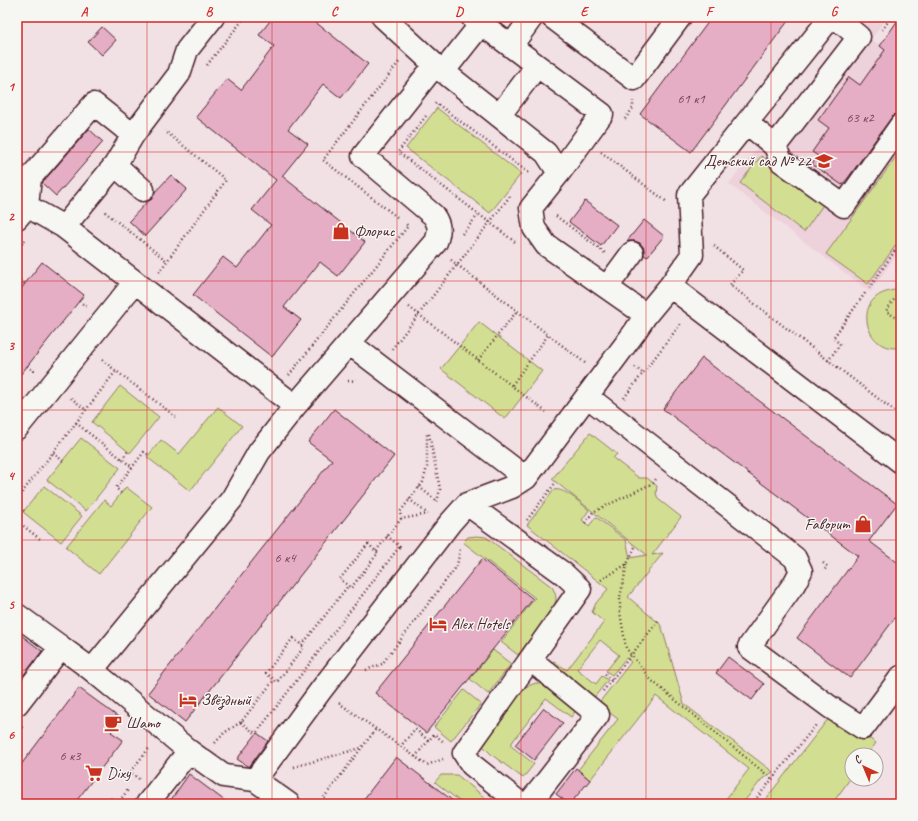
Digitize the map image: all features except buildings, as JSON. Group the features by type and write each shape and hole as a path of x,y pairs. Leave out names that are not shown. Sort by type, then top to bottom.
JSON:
{"lane":[{"path":"64,227 115,165 134,135 178,74 187,50 213,17"},
{"path":"383,17 439,68 546,152 559,173"},
{"path":"511,46 532,17"},
{"path":"552,17 634,78 680,17"},
{"path":"255,780 321,690 467,504 512,486 526,478 588,397 646,314 670,286 692,255 689,195 831,17"},
{"path":"775,146 859,37 835,17"},
{"path":"92,670 232,499 259,452 295,406 436,242 440,232 438,223 432,215 363,156 439,68 475,23 511,46 602,114 559,173 531,208 534,228 546,245 646,314"},
{"path":"499,116 533,71"},
{"path":"134,135 94,104 30,178 22,212 64,227 295,406"},
{"path":"747,123 775,146 781,161 844,206 901,125"},
{"path":"115,165 143,190"},
{"path":"607,287 628,260"},
{"path":"17,428 135,282"},
{"path":"670,286 901,462"},
{"path":"349,343 526,478"},
{"path":"588,397 795,558 801,571 794,584 749,647 830,707 863,728 901,677"},
{"path":"467,504 564,574 580,589 531,660 457,750 472,765 521,804"},
{"path":"17,615 92,670 195,756 224,776 255,780 289,804"},
{"path":"22,713 61,647"},
{"path":"528,804 598,715 531,660"},
{"path":"147,804 195,756"}],"path":[{"path":"882,30 891,17"},
{"path":"285,380 408,226 323,160 402,59"},
{"path":"432,109 436,103 529,173"},
{"path":"427,115 398,152 478,214 459,238"},
{"path":"147,117 226,180 158,273"},
{"path":"595,156 600,152 672,206"},
{"path":"88,198 167,261"},
{"path":"550,212 628,260"},
{"path":"378,366 489,222"},
{"path":"17,250 29,236"},
{"path":"869,288 901,242"},
{"path":"712,244 744,270 730,286 901,416"},
{"path":"450,260 602,376"},
{"path":"17,278 25,284"},
{"path":"901,290 886,311 901,321"},
{"path":"828,361 840,344 833,338 866,292"},
{"path":"404,303 565,426"},
{"path":"612,415 694,305"},
{"path":"478,360 518,311"},
{"path":"512,386 548,335"},
{"path":"84,346 176,417"},
{"path":"17,499 116,371"},
{"path":"76,423 132,467"},
{"path":"401,519 400,512 419,487 427,467 427,428 440,489 436,507"},
{"path":"122,459 128,451"},
{"path":"121,493 116,488 144,452 149,455"},
{"path":"52,453 63,461"},
{"path":"527,520 556,482"},
{"path":"585,523 594,512 653,483"},
{"path":"419,487 437,502"},
{"path":"409,499 428,514"},
{"path":"17,505 24,510"},
{"path":"376,551 368,544 340,579 351,588 374,559 378,553 376,551 401,519 435,512"},
{"path":"17,521 40,539"},
{"path":"257,732 400,546"},
{"path":"636,546 627,564 620,597 620,612 626,648 651,680 772,779"},
{"path":"580,589 595,583 627,564"},
{"path":"302,645 293,638 266,673 277,682 304,647 302,645 348,586"},
{"path":"590,708 658,621"},
{"path":"604,674 612,680"},
{"path":"195,756 240,722 274,680"},
{"path":"321,690 426,765 440,760 457,750 434,734 415,757"},
{"path":"752,804 830,707"},
{"path":"17,734 22,713"},
{"path":"130,772 163,729"},
{"path":"319,804 376,729"},
{"path":"400,747 415,729 429,741"},
{"path":"288,768 361,748"},
{"path":"440,760 443,756"},
{"path":"440,760 446,765"},
{"path":"105,804 110,798 117,804"}],"shaded area":[{"name":"Детский сад № 22","path":"859,17 887,17 871,39 901,61 901,248 870,292 729,184"}],"green space":[{"path":"437,108 521,174 490,213 406,148"},
{"path":"901,150 901,238 868,284 826,254"},
{"path":"761,156 825,202 804,232 740,183"},
{"path":"894,290 901,292 901,347 890,348 881,344 874,337 869,329 867,319 868,309 873,301 881,294"},
{"path":"479,322 542,371 505,419 441,369"},
{"path":"120,386 159,417 130,453 92,422"},
{"path":"218,407 242,426 190,491 147,457 161,440 179,454"},
{"path":"590,433 617,454 613,458 639,478 647,478 657,486 656,493 658,499 681,517 652,555 663,553 628,597 658,621 662,628 684,704 773,772 762,779 742,804 722,804 749,769 656,696 590,780 578,770 618,719 598,704 631,662 626,658 612,675 606,671 619,655 600,640 577,669 596,684 602,676 608,680 592,700 550,663 554,661 567,670 604,622 592,612 596,603 608,589 527,525 554,490 563,491 589,510 582,520 589,526 596,517 626,540 630,558 647,555 552,479"},
{"path":"81,438 120,468 86,511 47,480"},
{"path":"44,486 82,516 61,542 23,512"},
{"path":"126,487 152,507 99,574 66,547 104,500 111,506"},
{"path":"468,537 486,537 552,587 556,595 556,601 553,609 518,655 501,642 535,598 463,542"},
{"path":"493,650 511,664 488,694 470,679"},
{"path":"536,683 548,686 577,709 571,717 546,698 510,745 534,764 523,778 492,755 483,746 487,735 525,687"},
{"path":"464,690 481,704 451,741 434,727"},
{"path":"832,714 876,743 873,747 844,747 844,787 832,804 762,804"},
{"path":"441,775 457,775 493,804 463,804 435,782"}],"place":[{"name":"Детский сад № 22","path":"824,161"},
{"name":"Флорис","path":"341,231"},
{"name":"Fаворит","path":"863,524"},
{"name":"Alex Hotels","path":"438,624"},
{"name":"Звёздный","path":"188,700"},
{"name":"Шато","path":"113,723"},
{"name":"Dixy","path":"94,773"}]}
